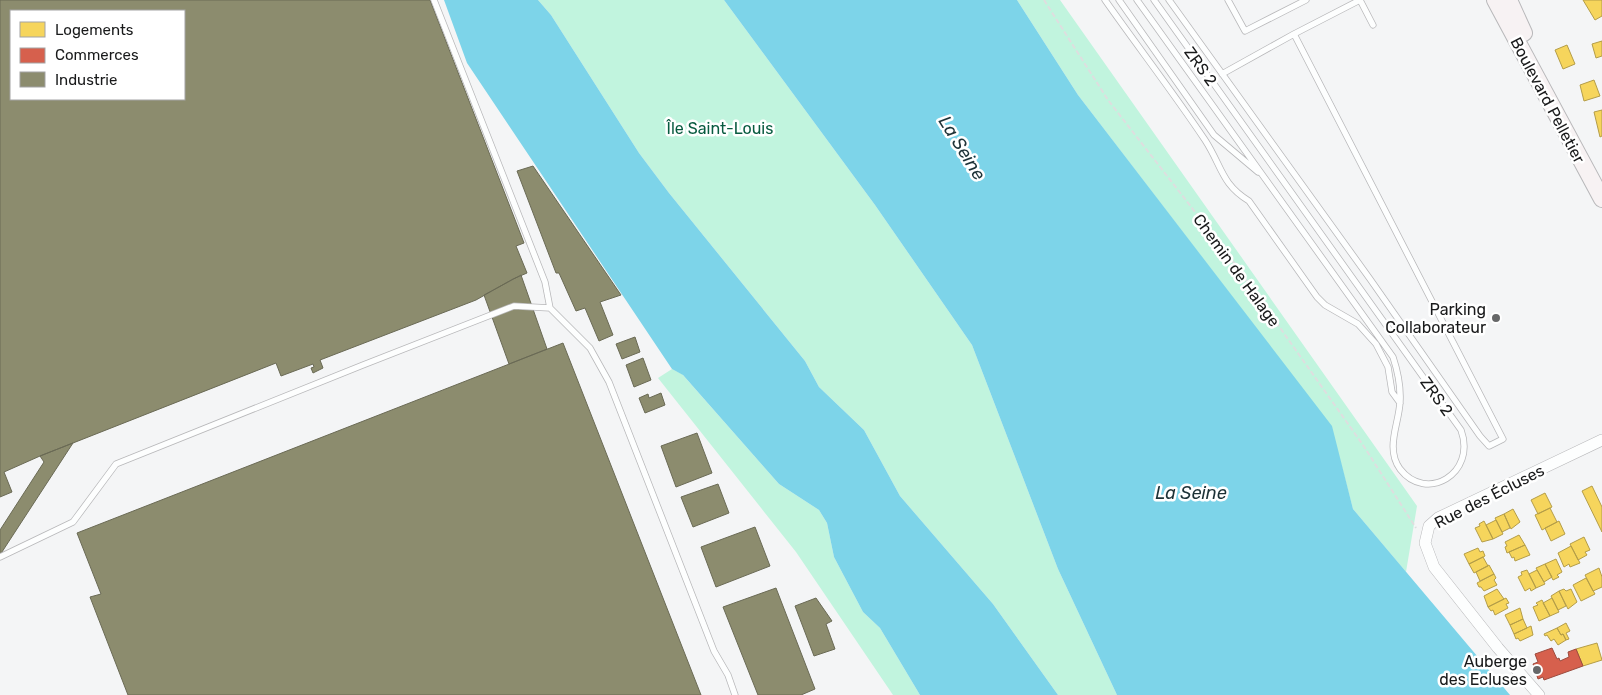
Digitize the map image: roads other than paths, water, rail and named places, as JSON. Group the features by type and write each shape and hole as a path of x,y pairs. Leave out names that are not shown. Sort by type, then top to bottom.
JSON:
{"main road":[{"name":"Boulevard Pelletier","path":"1495,0 1602,199"},
{"name":"Boulevard Pelletier","path":"1508,0 1531,49 1602,178"}],"street":[{"name":"Rue des Écluses","path":"1539,695 1498,648 1434,566 1425,543 1429,526 1438,518 1602,440"}],"lane":[{"path":"434,0 545,282 550,308 590,348 609,382 714,651 728,675 735,695"},
{"path":"1104,0 1206,142 1228,185 1249,202 1317,297 1325,305 1358,324 1376,344 1388,367 1392,392 1400,404"},
{"name":"ZRS 2","path":"1118,0 1214,135 1264,176"},
{"name":"ZRS 2","path":"1137,0 1393,357 1400,383 1400,404 1393,454 1400,468 1408,476 1422,483 1445,480 1453,475 1458,468 1465,448 1461,430 1154,0"},
{"path":"1169,0 1489,446 1503,438 1294,34"},
{"path":"1228,0 1245,31 1306,0"},
{"path":"1222,74 1360,0 1373,25"},
{"path":"0,556 73,522 116,464 514,306 550,308"}],"water":[{"path":"444,0 538,0 551,15 639,153 669,193 805,361 819,387 864,430 900,496 993,604 1058,695 920,695 880,628 863,612 834,557 827,523 819,510 779,484 683,375 672,369 467,63"},
{"name":"La Seine","path":"724,0 1017,0 1078,95 1332,426 1353,509 1510,695 1117,695 1058,569 972,345 875,205"}],"place":[{"name":"Parking Collaborateur","path":"1496,318"},
{"name":"Auberge des Ecluses","path":"1537,670"}],"park label":[{"name":"Île Saint-Louis","path":"720,128"}]}
